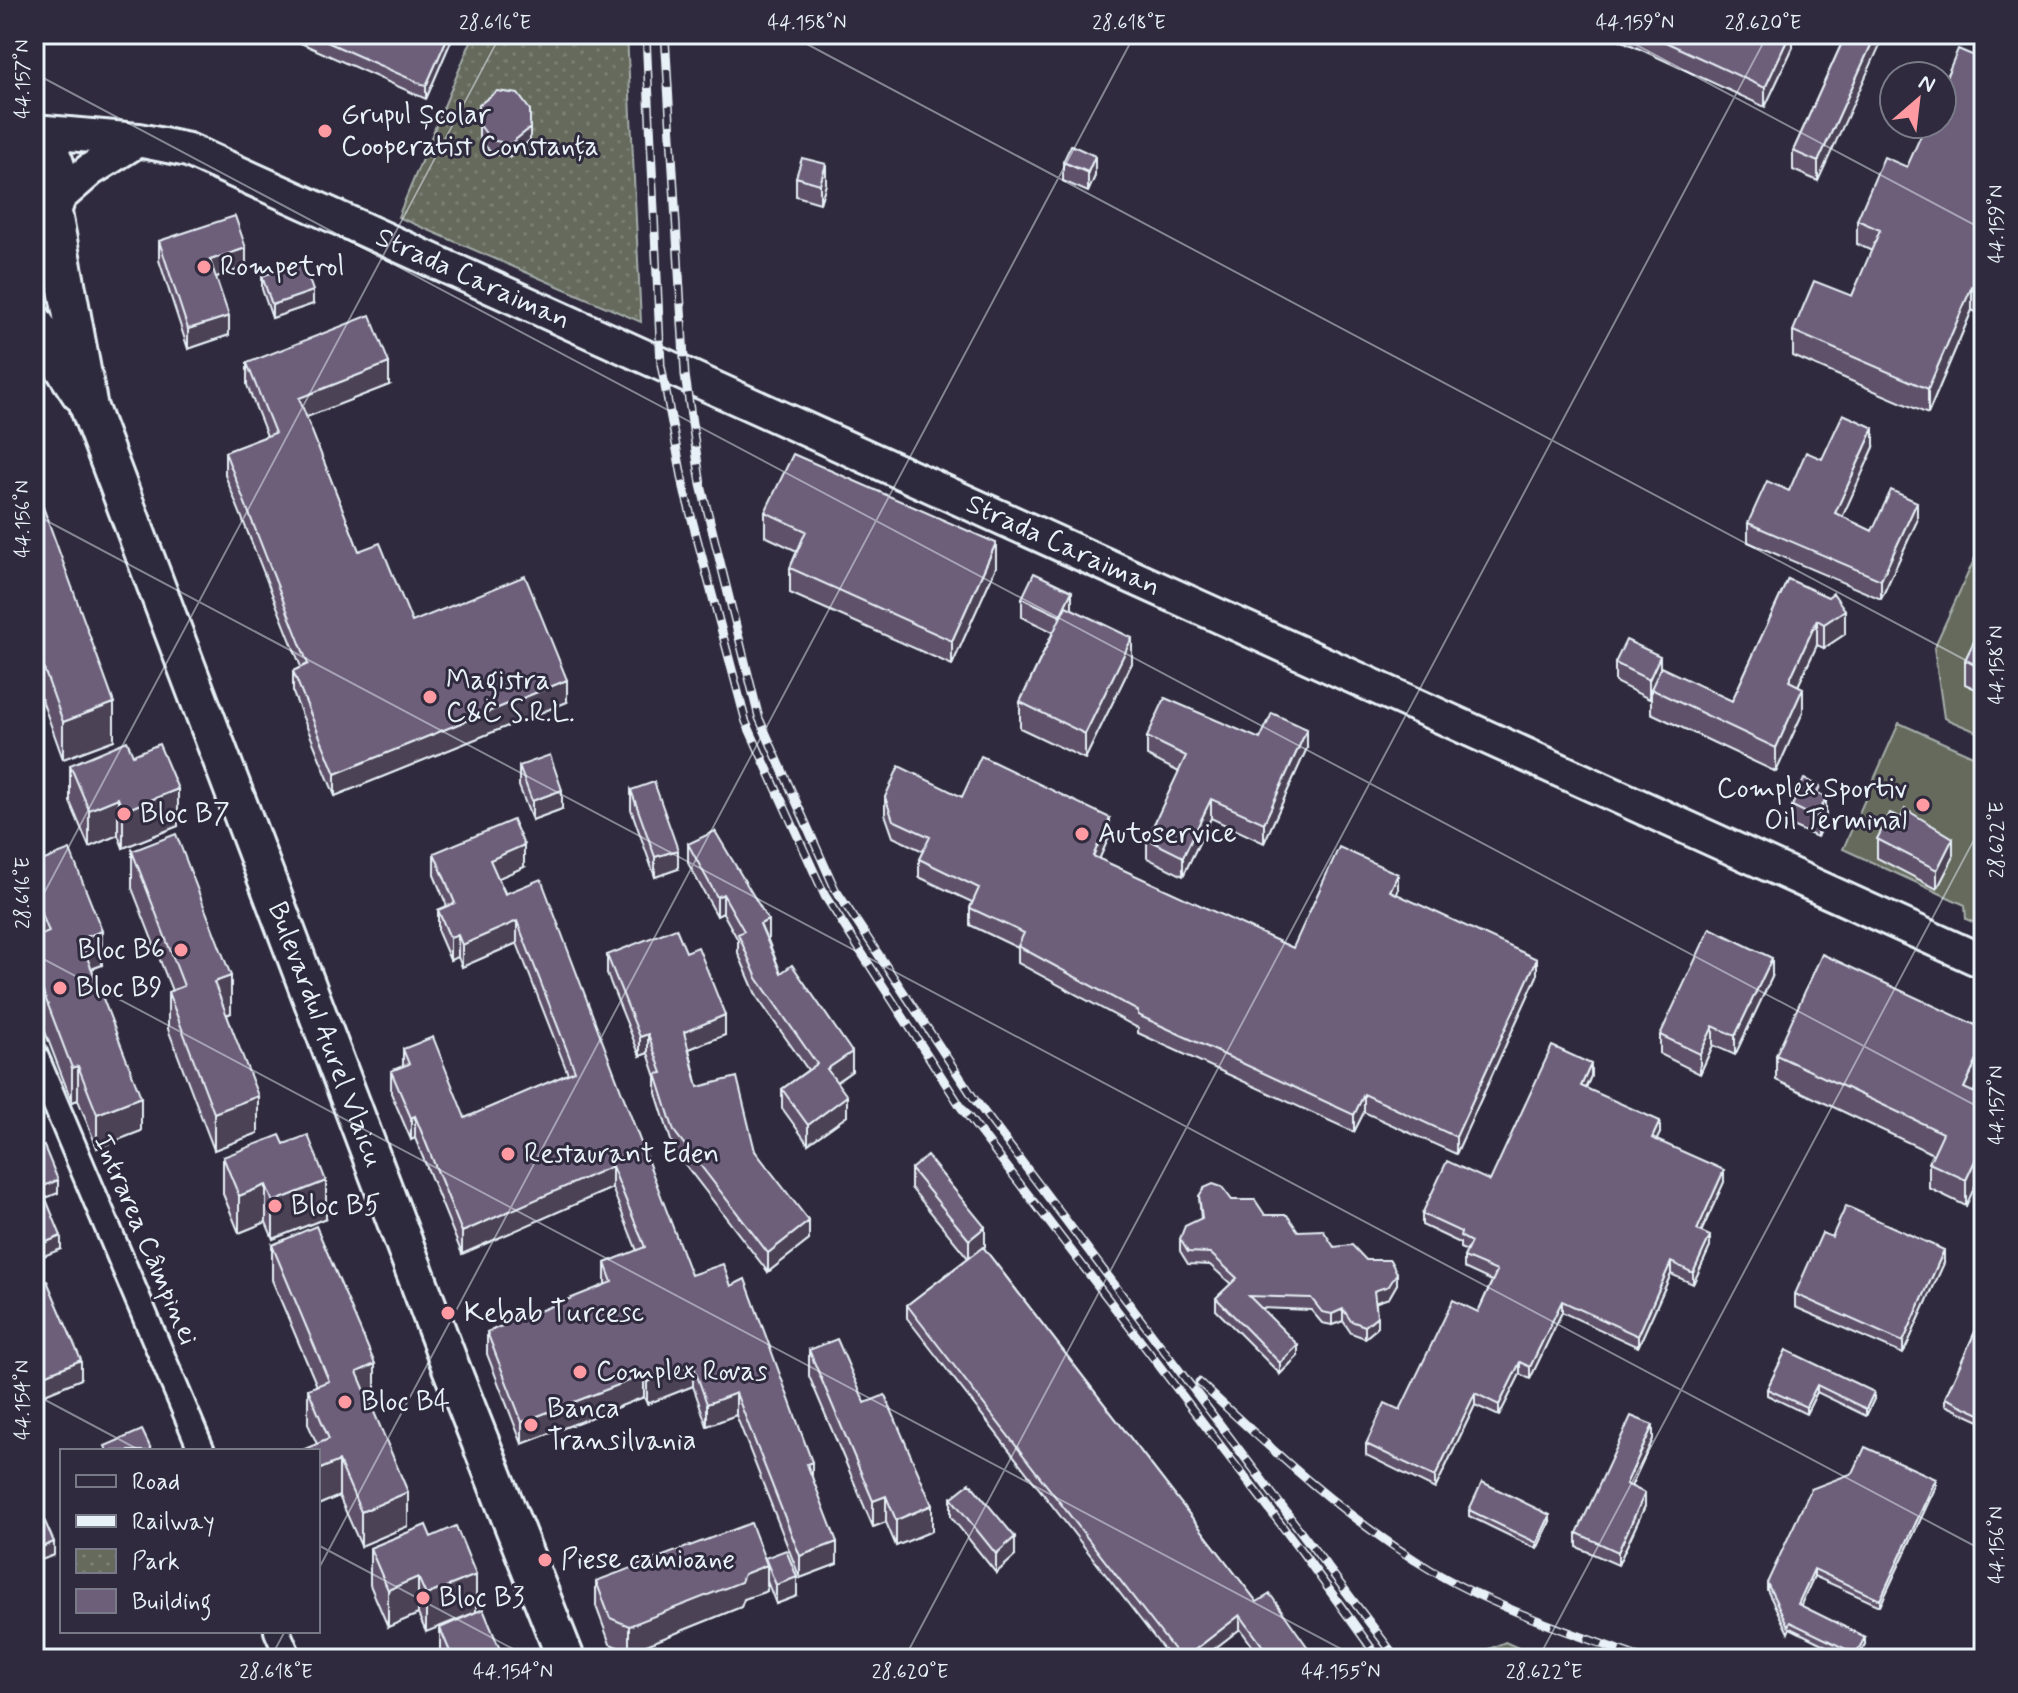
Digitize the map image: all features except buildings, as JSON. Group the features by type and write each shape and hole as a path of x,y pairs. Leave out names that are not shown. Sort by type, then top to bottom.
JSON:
{"main road":[{"name":"Bulevardul Aurel Vlaicu","path":"34,132 48,146 57,163 48,215 89,408 450,1365 566,1659"},
{"name":"Bulevardul Aurel Vlaicu","path":"34,322 89,408"}],"street":[{"name":"Strada Caraiman","path":"34,132 138,140 188,150 231,168 1984,962"},
{"path":"48,215 90,170 138,140"},
{"name":"Intrarea Câmpinei","path":"34,1053 201,1449"},
{"path":"278,1633 289,1659"}],"green space":[{"path":"474,34 627,34 641,322 398,217"},
{"name":"Complex Sportiv Oil Terminal","path":"1984,538 1984,735 1944,718 1934,648"},
{"name":"Complex Sportiv Oil Terminal","path":"1899,723 1984,761 1984,927 1966,919 1965,905 1843,849"},
{"path":"1505,1642 1543,1659 1466,1659"}],"railway":[{"path":"646,34 661,365 685,493 746,722 825,896 961,1107 1302,1552 1379,1659"},
{"path":"665,34 685,375 701,485 759,718 835,889 975,1100 1397,1659"},
{"path":"1199,1382 1342,1508 1436,1573 1512,1610 1644,1659"}],"place":[{"name":"Grupul Școlar Cooperatist Constanța","path":"325,131"},
{"name":"Rompetrol","path":"204,267"},
{"name":"Magistra C&C S.R.L.","path":"430,697"},
{"name":"Complex Sportiv Oil Terminal","path":"1923,805"},
{"name":"Bloc B7","path":"124,814"},
{"name":"Autoservice","path":"1082,834"},
{"name":"Bloc B6","path":"181,950"},
{"name":"Bloc B9","path":"60,988"},
{"name":"Restaurant Eden","path":"508,1154"},
{"name":"Bloc B5","path":"275,1206"},
{"name":"Kebab Turcesc","path":"448,1313"},
{"name":"Complex Rovas","path":"580,1372"},
{"name":"Bloc B4","path":"345,1402"},
{"name":"Banca Transilvania","path":"531,1425"},
{"name":"Piese camioane","path":"545,1560"},
{"name":"Bloc B3","path":"423,1598"}]}
